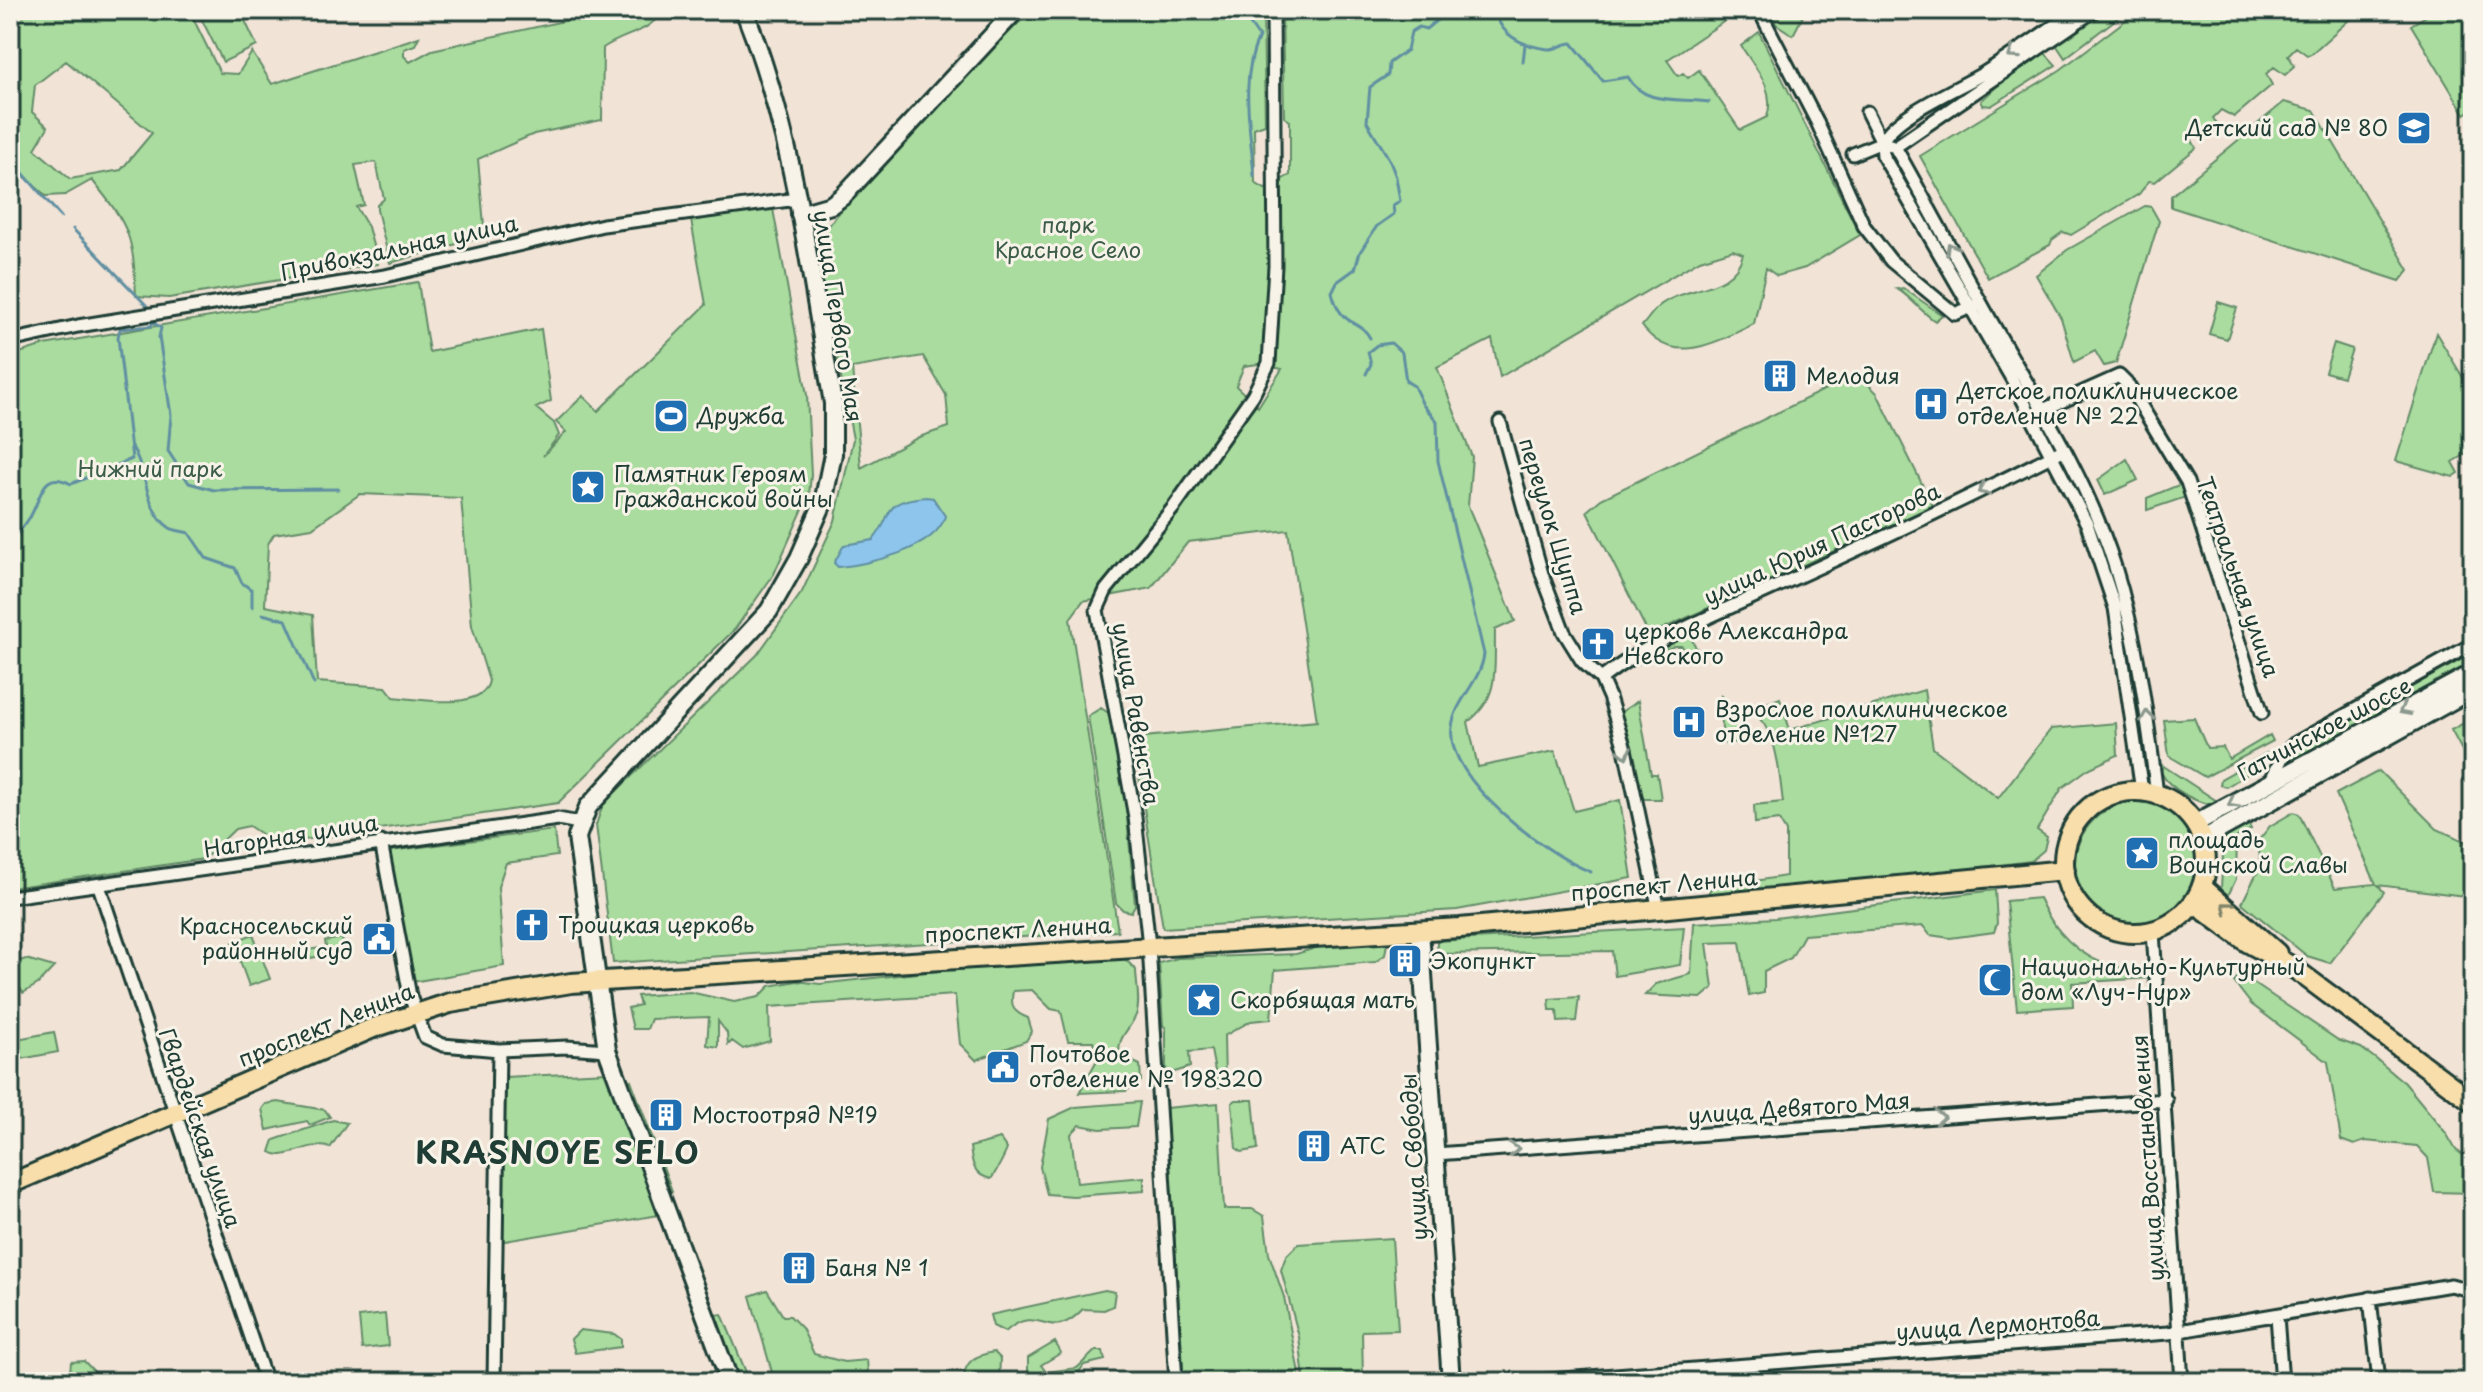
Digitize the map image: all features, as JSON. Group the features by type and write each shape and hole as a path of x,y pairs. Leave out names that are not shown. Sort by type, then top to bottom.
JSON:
{"main road":[{"name":"улица Первого Мая","path":"579,823 588,807 769,611 799,558 823,503 833,454 833,403 799,207 764,69 744,10"},
{"path":"799,207 831,205 843,196 1016,10"},
{"name":"Гатчинское шоссе","path":"2200,831 2270,782 2473,673"},
{"name":"Гатчинское шоссе","path":"2200,831 2473,689"},
{"path":"2150,792 2178,804 2200,831 2207,855 2198,895 2175,922 2153,931 2114,930 2090,918 2070,892 2065,870 2070,832 2085,811 2105,797 2150,792"},
{"path":"579,823 579,862 607,1050 730,1382"},
{"name":"проспект Ленина","path":"10,1184 415,1013 450,1003 595,980 1420,930 2065,870"},
{"path":"2198,895 2247,942 2291,966 2473,1102"},
{"name":"улица Свободы","path":"1420,930 1451,1382"}],"street":[{"name":"улица Равенства","path":"1176,1382 1149,946 1135,817 1097,610 1106,590 1174,507 1253,395 1269,363 1275,266 1273,10"},
{"path":"1759,10 1817,122 1864,226 1891,261 1917,286 1955,314 1976,305"},
{"path":"1882,142 1886,132 1985,72 2077,10"},
{"path":"1895,147 2095,10"},
{"path":"1867,112 1882,142 1883,156 1976,305"},
{"path":"1853,154 1882,142 1895,147 2114,563 2140,664 2150,792"},
{"name":"Привокзальная улица","path":"10,341 78,326 385,276 603,225 799,207"},
{"name":"Театральная улица","path":"2037,413 2106,379 2119,376 2129,386 2187,482 2262,713"},
{"name":"переулок Щуппа","path":"1500,422 1542,574 1564,632 1582,661 1601,679 1625,749 1659,910"},
{"name":"улица Юрия Пасторова","path":"1601,679 1635,655 1695,624 1935,514 2058,452"},
{"path":"2270,782 2284,754 2294,744 2473,644"},
{"name":"Нагорная улица","path":"10,897 381,842 558,819 579,823"},
{"path":"381,842 415,1013 425,1037 499,1050 567,1047 607,1050"},
{"name":"Гвардейская улица","path":"99,886 173,1114 266,1382"},
{"name":"улица Восстановления","path":"2153,931 2182,1382"},
{"path":"494,1382 499,1050"},
{"name":"улица Девятого Мая","path":"1436,1154 2166,1100"},
{"name":"улица Лермонтова","path":"1523,1382 2178,1331 2451,1285 2473,1291"},
{"path":"2370,1298 2379,1382"},
{"path":"2277,1316 2282,1382"}],"green space":[{"path":"10,10 189,10 220,73 238,74 252,52 272,84 419,37 415,45 404,49 404,56 410,62 432,50 586,16 594,10 665,10 643,29 603,48 602,120 534,134 478,159 485,236 390,263 377,210 377,205 384,199 376,162 355,165 364,205 356,207 368,227 378,264 169,298 136,296 127,233 122,221 92,180 65,195 46,196 10,163","holes":["66,61 152,133 121,170 70,179 35,149 48,127 32,112 35,85"]},
{"path":"197,10 240,10 257,46 223,62"},
{"name":"парк Красное Село","path":"1032,10 1263,10 1265,124 1254,128 1255,183 1265,189 1290,175 1290,121 1284,117 1282,10 1741,10 1667,60 1678,76 1683,73 1688,78 1699,70 1740,130 1767,117 1769,107 1767,88 1741,46 1759,32 1860,235 1805,268 1777,276 1766,268 1754,324 1710,344 1681,349 1667,346 1654,339 1642,326 1657,308 1670,299 1729,276 1738,267 1743,254 1733,250 1700,260 1500,377 1492,339 1437,367 1472,457 1468,506 1515,621 1495,630 1495,669 1491,692 1479,712 1468,722 1478,767 1555,751 1574,811 1620,800 1632,878 1457,910 1163,928 1133,738 1317,721 1288,530 1188,542 1151,588 1083,601 1070,619 1118,931 613,963 596,825 603,804 757,655 802,592 835,521 853,439 816,250 829,224 950,90","holes":["923,356 946,395 949,427 919,437 861,468 852,368","1258,364 1282,369 1258,407 1236,386 1244,366"]},
{"path":"1769,10 1806,10 1793,35 1776,24"},
{"path":"2102,10 2128,10 2065,58 2057,46 2059,43"},
{"path":"2139,10 2360,10 2311,54 2307,55 2296,47 2288,55 2295,66 2285,75 2274,67 2266,74 2272,85 2234,117 2221,110 2213,118 2220,128 2209,137 2198,128 2190,136 2196,148 2155,182 2149,181 2139,194 2071,235 2063,232 2050,245 1988,278 1920,156 2060,70"},
{"path":"2436,10 2473,10 2473,109 2465,114 2411,25"},
{"path":"2044,52 2056,65 1991,106 1983,105 1981,101 2011,73"},
{"path":"2284,102 2314,110 2409,270 2400,281 2171,207 2171,196"},
{"path":"2145,206 2151,207 2159,221 2116,363 2104,366 2095,351 2074,362 2061,318 2036,275 2067,250"},
{"name":"Нижний парк","path":"773,209 807,395 809,495 774,574 735,629 558,803 276,844 249,826 235,829 204,859 10,888 10,356 44,345 418,282 429,352 541,329 551,401 536,408 554,423 559,435 543,456 566,432 556,422 583,396 598,411 706,305 691,220","holes":["360,494 461,498 472,626 489,681 484,691 462,700 432,701 394,697 386,687 317,682 313,615 265,606 268,544 274,534 312,528"]},
{"path":"1903,288 1942,315 1935,321 1897,289"},
{"path":"2218,302 2237,308 2227,339 2209,334"},
{"path":"2436,333 2473,394 2473,439 2463,445 2468,453 2453,462 2459,473 2453,477 2396,461"},
{"path":"2334,343 2352,349 2343,377 2325,372"},
{"path":"1860,376 1877,393 1933,506 1649,635 1587,511 1601,499 1838,383"},
{"path":"2127,459 2138,480 2105,495 2098,480"},
{"path":"2181,484 2186,497 2147,510 2147,498"},
{"path":"1688,631 1700,656 1689,658 1682,646 1674,646 1638,664 1635,659"},
{"path":"2473,653 2473,664 2323,746 2289,761 2295,750"},
{"path":"1924,690 1933,748 1998,798 2051,729 2116,723 2118,755 2088,769 2062,788 2037,830 2047,837 2044,850 2031,861 1704,902 1711,888 1786,876 1786,832 1779,820 1755,823 1754,805 1783,802 1776,751 1767,728 1750,709 1780,698 1790,730"},
{"path":"1721,696 1758,740 1718,744 1717,734 1722,733"},
{"path":"1638,701 1651,774 1657,774 1661,799 1640,799 1618,714"},
{"path":"1101,708 1110,714 1126,806 1135,905 1131,912 1123,910 1116,903 1088,716"},
{"path":"2194,718 2207,748 2223,747 2229,759 2270,735 2273,741 2205,777 2169,756 2164,720"},
{"path":"2473,718 2473,755 2466,758 2451,730"},
{"path":"2265,754 2257,768 2226,787 2220,785 2221,779"},
{"path":"2162,765 2220,803 2205,803 2178,790 2161,772"},
{"path":"2379,771 2437,829 2473,845 2473,897 2378,885 2384,892 2330,963 2307,956 2242,903 2260,867 2259,840 2270,826 2294,812 2299,814 2335,888 2376,884 2336,794"},
{"path":"2139,801 2164,806 2184,820 2198,840 2203,865 2198,890 2184,910 2164,924 2139,929 2114,924 2094,910 2080,890 2075,865 2080,840 2094,820 2114,806"},
{"path":"2247,821 2251,829 2237,837 2236,879 2226,900 2221,888 2224,839"},
{"path":"554,830 557,856 506,863 498,887 504,966 412,982 389,851"},
{"path":"1995,890 1997,923 1994,932 1950,938 1930,935 1923,926 1804,935 1791,958 1764,971 1764,993 1749,996 1740,942 1707,943 1713,988 1701,998 1645,995 1656,984 1691,974 1694,923 1775,918"},
{"path":"2039,898 2060,932 2079,950 2115,967 2146,970 2149,978 2072,983 2073,1006 2017,1010 2006,901"},
{"path":"1684,927 1680,965 1615,976 1612,951 1437,954 1437,941"},
{"path":"253,934 270,979 249,986 233,942"},
{"path":"342,938 346,959 329,962 327,955 310,958 308,950 326,947 325,941"},
{"path":"1387,943 1385,955 1375,962 1275,970 1271,1019 1251,1021 1224,1036 1225,1081 1221,1087 1218,1087 1211,1050 1189,1052 1190,1067 1175,1072 1166,1070 1166,1027 1163,1026 1159,963 1178,958 1296,954 1319,947"},
{"path":"26,959 54,967 38,984 23,993 10,972 10,964"},
{"path":"1125,959 1136,970 1138,1005 1119,1049 1120,1056 1140,1065 1141,1081 1126,1091 1079,1093 1097,1060 1093,1041 1068,1041 1061,1011 1051,1009 1032,990 1013,991 1012,997 1014,1008 1028,1018 1032,1031 1026,1041 976,1060 960,1044 955,995 769,1007 770,1041 743,1049 732,1041 728,1045 727,1033 718,1021 718,1047 707,1045 709,1017 651,1019 647,1029 633,1029 628,1008 640,1005 637,996 690,992 734,1002 759,997 770,986 797,981 820,984 989,965"},
{"path":"2240,974 2338,1040 2361,1048 2405,1083 2456,1150 2473,1162 2473,1193 2434,1192 2428,1158 2417,1146 2365,1141 2354,1145 2341,1140 2328,1062 2251,1004 2234,982"},
{"path":"1579,997 1576,1021 1558,1022 1557,1010 1550,1010 1549,999"},
{"path":"54,1032 58,1052 21,1059 17,1039"},
{"path":"608,1072 659,1215 499,1242 504,1077"},
{"path":"631,1080 672,1191 668,1193 627,1082"},
{"path":"1236,1100 1253,1100 1258,1149 1242,1152 1236,1148 1232,1103"},
{"path":"278,1102 325,1110 330,1117 310,1125 307,1121 267,1130 262,1109 266,1104"},
{"path":"1140,1102 1136,1127 1100,1129 1080,1125 1071,1134 1077,1183 1144,1177 1144,1191 1073,1196 1047,1194 1040,1167 1049,1119 1075,1107"},
{"path":"1218,1103 1224,1209 1252,1209 1264,1216 1269,1254 1284,1297 1300,1378 1184,1382 1166,1108"},
{"path":"333,1120 347,1123 330,1148 313,1146 283,1155 270,1152 274,1140"},
{"path":"1000,1139 1007,1149 1000,1164 991,1179 980,1175 973,1163 970,1147"},
{"path":"1392,1238 1398,1330 1362,1331 1363,1379 1304,1379 1299,1337 1281,1270 1286,1256 1298,1244"},
{"path":"767,1290 783,1316 790,1316 802,1328 814,1354 844,1362 867,1360 868,1372 835,1380 795,1378 789,1382 771,1382 774,1379 750,1296"},
{"path":"1105,1290 1115,1292 1113,1306 1104,1310 1083,1309 1061,1324 1028,1320 1017,1323 1005,1332 993,1326 990,1315"},
{"path":"385,1314 388,1346 362,1349 359,1317"},
{"path":"722,1314 750,1382 741,1382 715,1315"},
{"path":"580,1330 614,1334 621,1339 621,1347 575,1353 571,1339"},
{"path":"1055,1342 1061,1353 1041,1365 1046,1372 1077,1368 1095,1351 1103,1351 1105,1360 1084,1365 1079,1372 1079,1382 1028,1382 1028,1358"},
{"path":"994,1352 1000,1358 999,1382 964,1382 966,1369 972,1360"},
{"path":"84,1361 104,1382 69,1382 71,1362"}],"water":[{"path":"933,498 945,516 929,538 882,559 838,567 834,563 844,545 873,540 894,506"}],"waterway":[{"path":"1240,10 1259,37 1249,70 1248,88 1254,176"},
{"path":"1370,338 1361,327 1340,312 1332,292 1337,282 1355,269 1360,252 1377,226 1394,214 1393,205 1400,201 1389,159 1367,122 1370,87 1388,75 1389,63 1407,50 1411,32 1419,27 1426,29 1449,10"},
{"path":"1495,10 1507,33 1522,42 1548,49 1572,43 1603,81 1628,77 1635,86 1653,97 1709,102"},
{"path":"1523,62 1525,44"},
{"path":"10,158 61,217"},
{"path":"73,229 150,309"},
{"path":"10,543 30,517 48,482 61,480 71,484 132,459 118,337 120,329 151,326 153,322 161,328 159,337 171,415 168,451 189,483 214,490 338,489"},
{"path":"1366,374 1371,364 1368,352 1377,345 1391,343 1402,353 1406,381 1414,386 1423,405 1437,421 1438,461 1484,654 1478,673 1454,717 1454,747 1464,769 1502,813 1550,849 1591,872"},
{"path":"132,447 155,512 172,529 189,533 206,558 235,568 242,583 252,590 252,607"},
{"path":"262,614 286,620 314,684"}],"place":[{"name":"Детский сад № 80","path":"2414,128"},
{"name":"Мелодия","path":"1780,376"},
{"name":"Детское поликлиническое отделение № 22","path":"1931,404"},
{"name":"Дружба","path":"671,416"},
{"name":"Памятник Героям Гражданской войны","path":"588,487"},
{"name":"церковь Александра Невского","path":"1598,644"},
{"name":"Взрослое поликлиническое отделение №127","path":"1689,722"},
{"name":"площадь Воинской Славы","path":"2142,853"},
{"name":"Троицкая церковь","path":"532,925"},
{"name":"Красносельский районный суд","path":"379,939"},
{"name":"Экопункт","path":"1405,961"},
{"name":"Национально-Культурный дом «Луч-Нур»","path":"1995,980"},
{"name":"Скорбящая мать","path":"1204,1000"},
{"name":"Почтовое отделение № 198320","path":"1003,1067"},
{"name":"Мостоотряд №19","path":"666,1115"},
{"name":"АТС","path":"1314,1146"},
{"name":"Баня № 1","path":"799,1268"}],"district":[{"name":"KRASNOYE SELO","path":"558,1154"}]}
